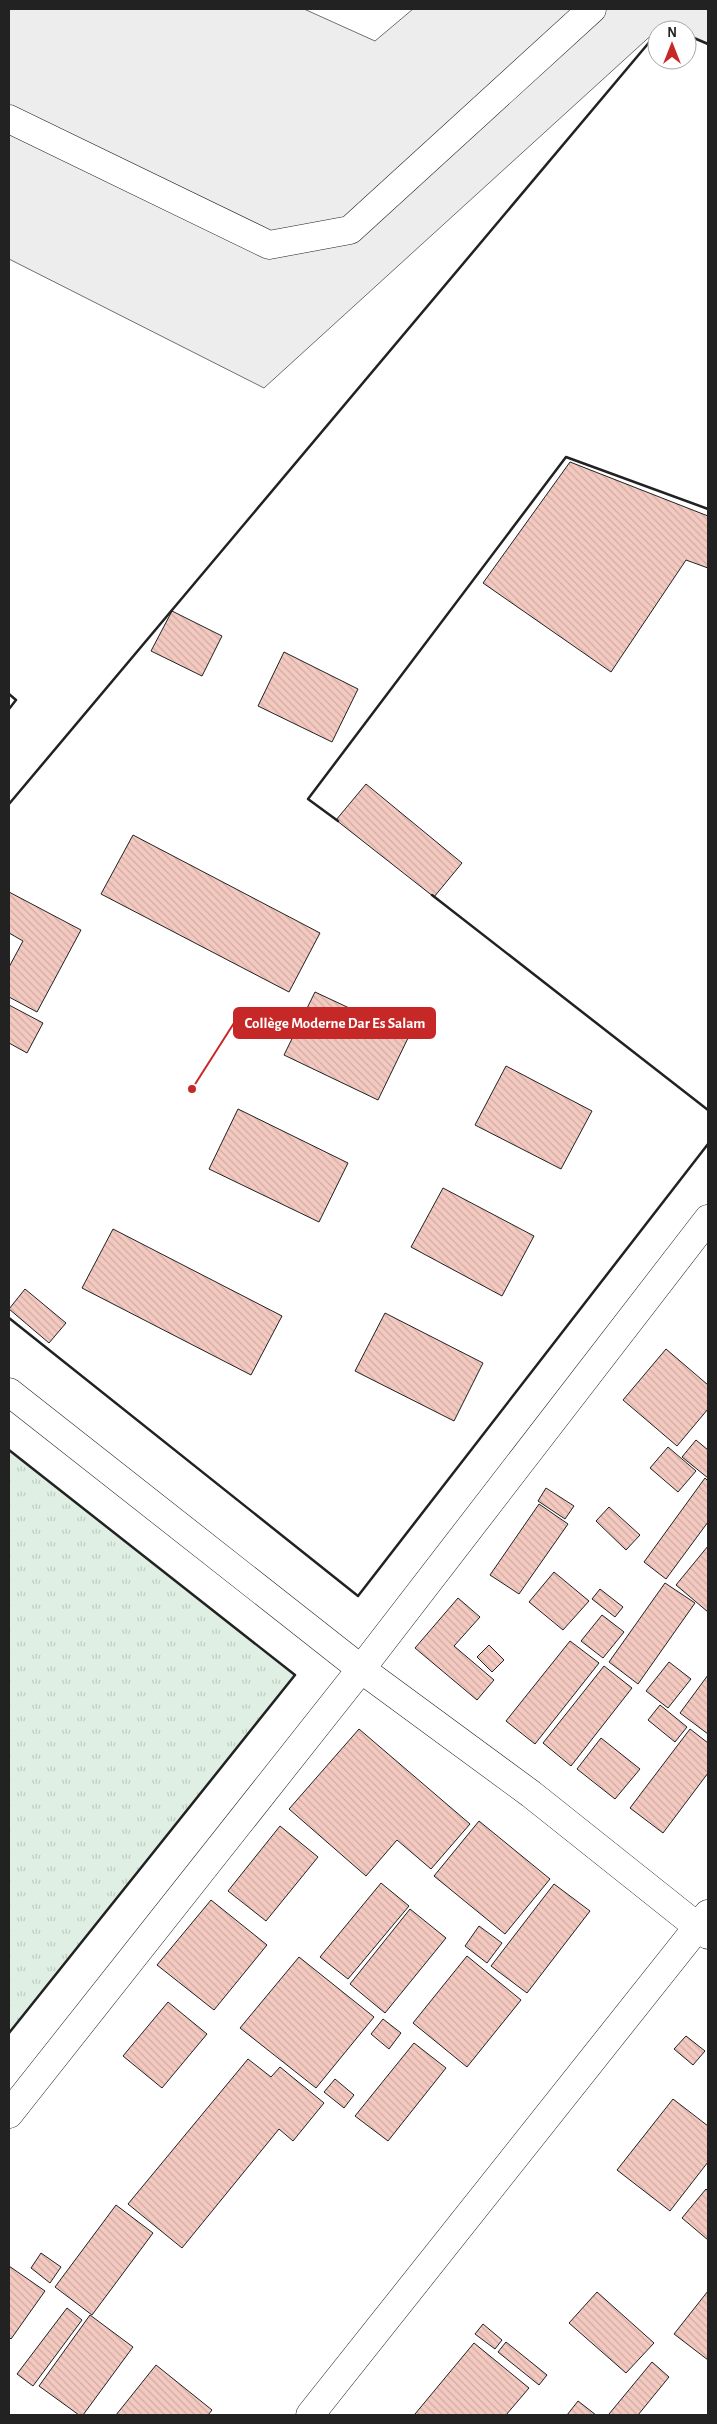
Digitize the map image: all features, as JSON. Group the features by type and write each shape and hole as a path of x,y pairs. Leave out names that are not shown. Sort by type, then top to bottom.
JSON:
{"street":[{"path":"9,119 269,245 350,230 592,9"},
{"path":"9,2114 361,1669 708,1219"},
{"path":"9,1392 361,1669 532,1794 705,1925 310,2415"}],"green space":[{"path":"9,1450 295,1675 9,2033"}],"shaded area":[{"path":"9,9 304,9 375,41 413,9 708,9 708,44 697,39 697,20 647,20 647,39 264,388 9,259"}],"building":[{"path":"570,462 708,516 708,568 686,560 611,672 483,583"},
{"path":"172,611 222,636 202,676 151,651"},
{"path":"284,652 358,689 332,742 258,706"},
{"path":"366,784 462,863 434,897 336,820"},
{"path":"133,835 320,933 289,992 101,894"},
{"path":"9,892 81,930 37,1012 9,997 9,967 23,941 9,933"},
{"path":"315,992 409,1036 378,1100 284,1055"},
{"path":"9,1005 43,1023 27,1053 9,1043"},
{"path":"506,1066 592,1111 561,1169 475,1125"},
{"path":"238,1109 348,1163 319,1222 209,1169"},
{"path":"443,1188 534,1236 502,1296 411,1247"},
{"path":"113,1229 282,1316 251,1375 82,1288"},
{"path":"25,1289 66,1323 49,1343 9,1309"},
{"path":"385,1313 483,1363 454,1421 355,1371"},
{"path":"666,1349 708,1385 708,1409 677,1446 623,1400"},
{"path":"696,1440 708,1450 708,1478 682,1457"},
{"path":"668,1447 696,1471 678,1492 650,1468"},
{"path":"705,1478 708,1481 708,1522 666,1579 644,1562"},
{"path":"546,1488 574,1506 565,1519 538,1501"},
{"path":"539,1504 568,1524 519,1594 490,1575"},
{"path":"609,1507 640,1535 626,1550 596,1521"},
{"path":"708,1546 708,1612 676,1585"},
{"path":"554,1572 589,1601 563,1630 529,1602"},
{"path":"665,1583 695,1603 638,1684 609,1662"},
{"path":"600,1589 623,1607 615,1617 592,1599"},
{"path":"458,1598 480,1617 454,1646 494,1680 477,1700 415,1648"},
{"path":"602,1615 624,1632 603,1658 581,1641"},
{"path":"570,1641 599,1663 535,1744 506,1721"},
{"path":"489,1645 504,1660 492,1672 477,1657"},
{"path":"669,1662 691,1679 668,1708 646,1691"},
{"path":"604,1666 632,1688 571,1766 543,1743"},
{"path":"708,1675 708,1734 680,1713"},
{"path":"660,1705 687,1727 675,1742 648,1720"},
{"path":"359,1729 470,1824 431,1869 397,1840 366,1876 289,1809"},
{"path":"690,1729 708,1743 708,1773 663,1833 630,1808"},
{"path":"601,1738 640,1769 615,1799 577,1769"},
{"path":"479,1821 550,1879 505,1934 434,1876"},
{"path":"280,1826 318,1857 266,1921 228,1891"},
{"path":"381,1883 409,1906 348,1979 320,1957"},
{"path":"554,1884 590,1911 527,1993 491,1966"},
{"path":"211,1900 267,1945 214,2010 157,1965"},
{"path":"410,1909 446,1938 385,2013 350,1984"},
{"path":"479,1926 502,1943 487,1963 465,1946"},
{"path":"467,1956 521,2000 467,2067 413,2023"},
{"path":"299,1957 374,2017 316,2088 240,2028"},
{"path":"168,2002 207,2034 162,2088 123,2056"},
{"path":"383,2019 401,2033 389,2049 371,2034"},
{"path":"686,2036 705,2051 693,2065 674,2049"},
{"path":"414,2043 446,2068 388,2141 355,2116"},
{"path":"248,2059 271,2077 280,2067 324,2103 293,2141 279,2129 182,2248 128,2204"},
{"path":"335,2079 354,2095 344,2108 324,2092"},
{"path":"673,2099 708,2126 708,2162 670,2211 617,2170"},
{"path":"706,2189 708,2191 708,2240 682,2218"},
{"path":"116,2205 153,2233 92,2315 55,2287"},
{"path":"41,2253 61,2267 50,2283 31,2268"},
{"path":"9,2266 45,2291 11,2339 9,2337"},
{"path":"708,2291 708,2360 674,2334"},
{"path":"597,2292 654,2343 626,2373 569,2323"},
{"path":"67,2308 82,2320 33,2386 17,2374"},
{"path":"90,2315 133,2347 83,2415 79,2415 39,2386"},
{"path":"483,2324 502,2340 495,2349 475,2334"},
{"path":"506,2342 547,2375 539,2385 498,2352"},
{"path":"474,2343 529,2388 506,2415 416,2415 415,2414"},
{"path":"652,2362 669,2377 638,2415 610,2415 609,2414"},
{"path":"156,2365 212,2410 208,2415 116,2415"},
{"path":"578,2401 596,2415 567,2415"}],"wall":[{"path":"697,39 708,44"},
{"path":"9,804 647,45"},
{"path":"338,821 308,799 566,457 708,509"},
{"path":"9,694 16,700 9,709"},
{"path":"432,895 708,1110"},
{"path":"9,1318 358,1596 708,1144"},
{"path":"9,1450 295,1675 9,2033"}],"place":[{"name":"Collège Moderne Dar Es Salam","path":"192,1089"}]}
